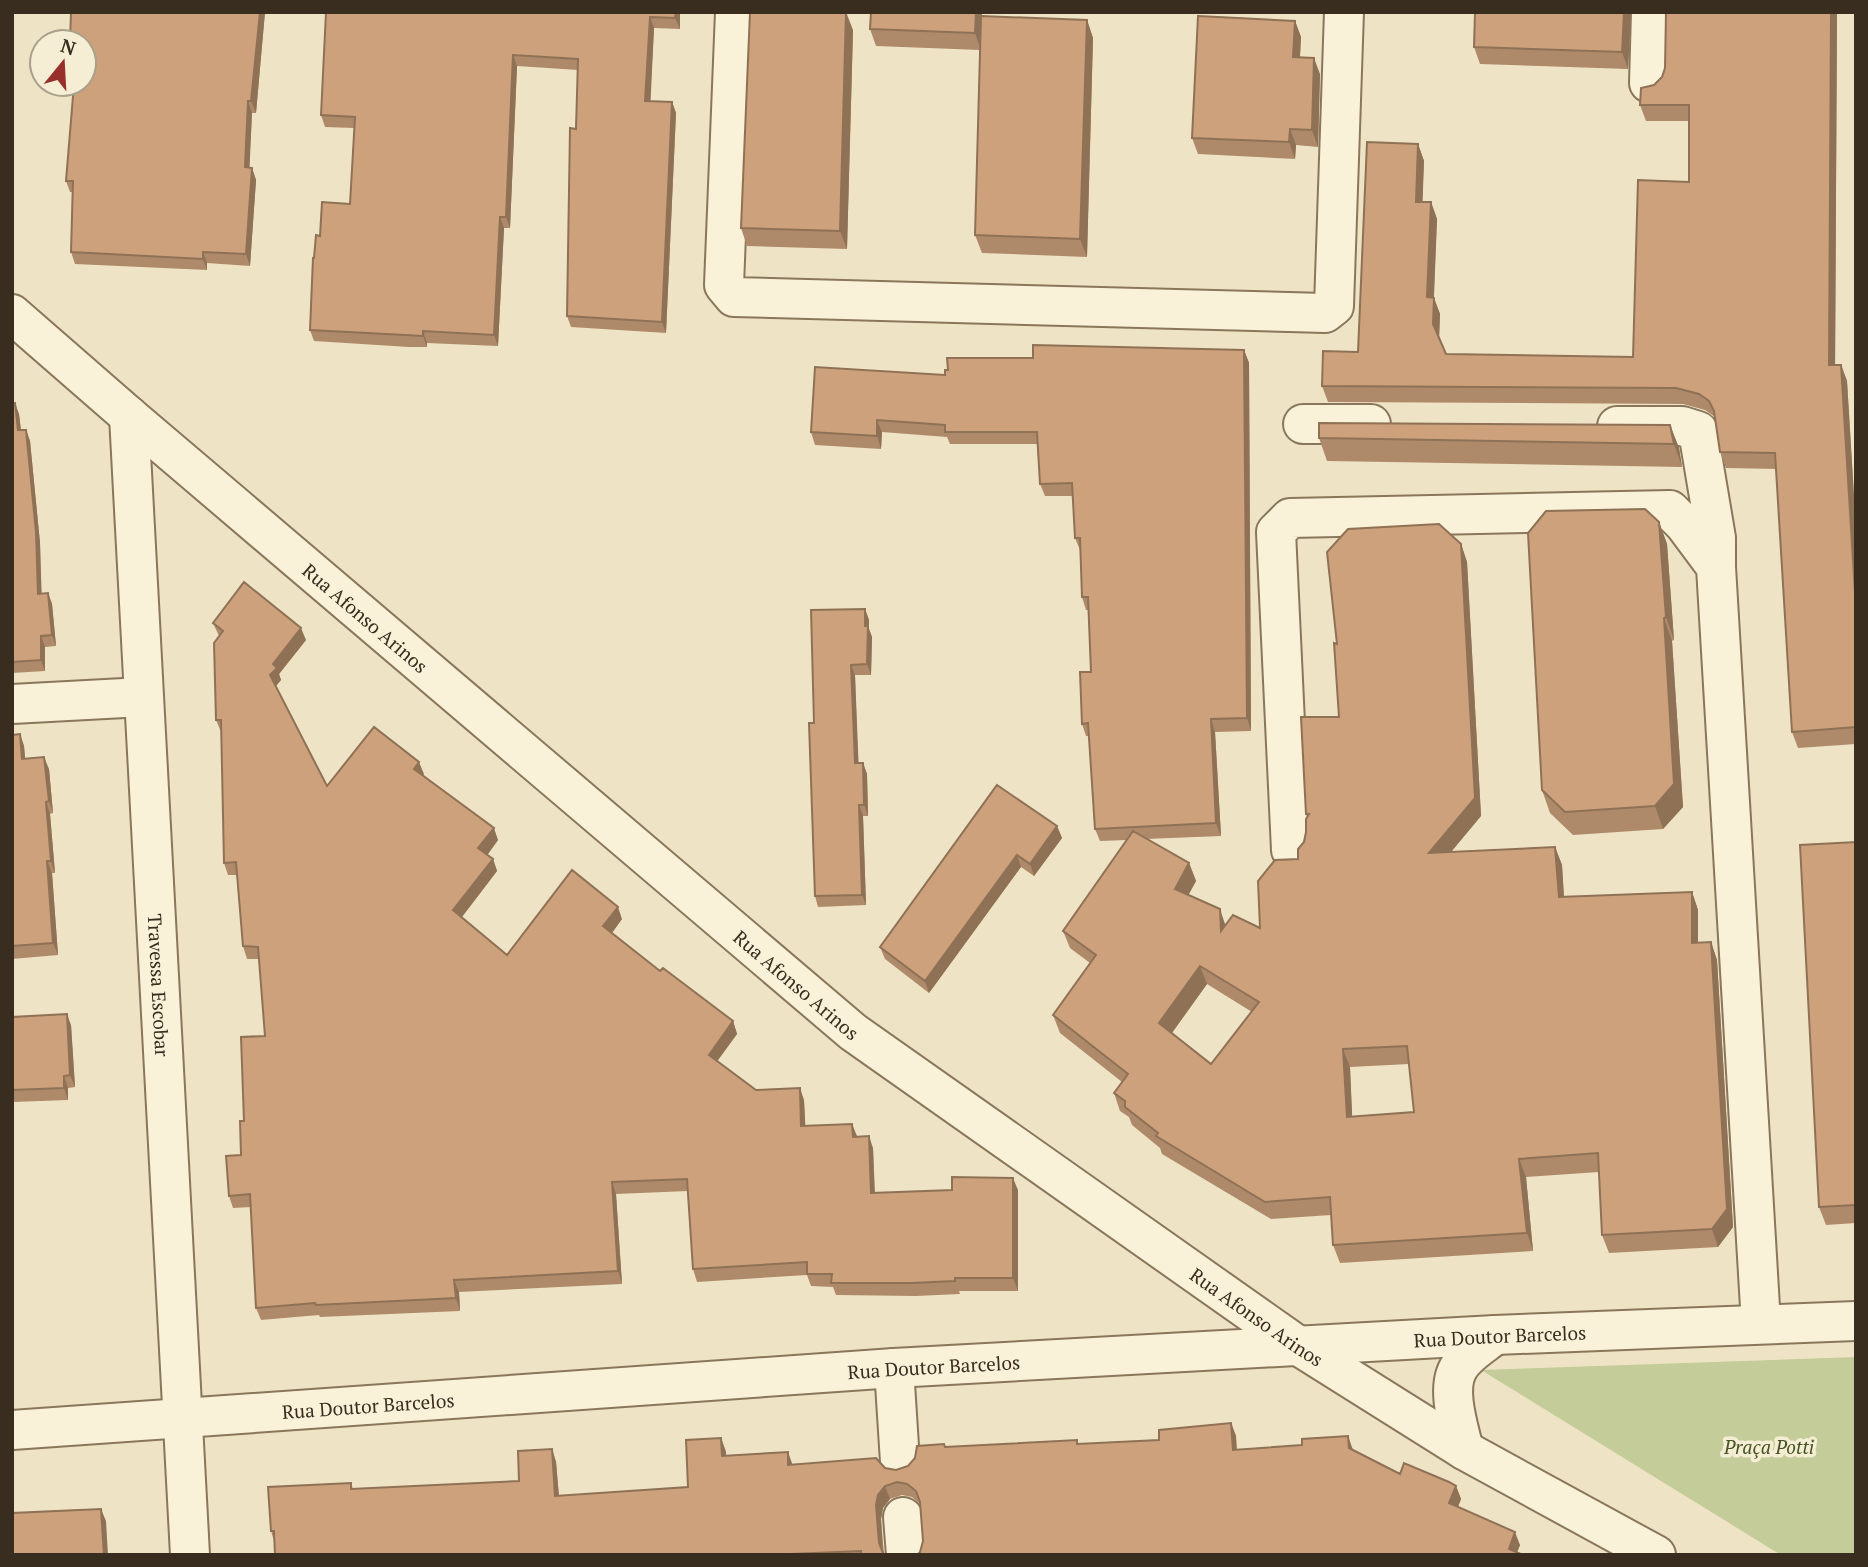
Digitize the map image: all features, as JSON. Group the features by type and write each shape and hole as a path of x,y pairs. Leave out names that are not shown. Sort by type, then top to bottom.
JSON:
{"street":[{"path":"735,12 724,285 734,297 1325,313 1334,306 1344,12"},
{"path":"1649,83 1651,12"},
{"name":"Rua Afonso Arinos","path":"12,314 853,1032 1300,1347 1464,1450 1656,1555"},
{"name":"Travessa Escobar","path":"129,416 190,1555"},
{"path":"1303,424 1412,425"},
{"path":"1587,425 1682,426 1698,431 1716,538 1761,1324"},
{"path":"1291,849 1276,532 1290,518 1670,510 1684,524 1716,567"},
{"path":"12,704 143,697"},
{"name":"Rua Doutor Barcelos","path":"12,1430 894,1367 1495,1335 1856,1321"},
{"path":"1464,1450 1453,1405 1457,1370 1468,1357 1495,1335"},
{"path":"894,1367 900,1462"},
{"path":"903,1517 906,1555"}],"green space":[{"name":"Praça Potti","path":"1856,1357 1856,1555 1781,1555 1481,1370"}],"building":[{"path":"71,12 260,12 251,101 248,101 245,167 252,168 246,254 203,252 203,259 71,252 73,181 66,181 73,98 98,98 98,28 70,28"},
{"path":"326,12 676,12 675,18 650,17 645,101 672,102 662,322 567,316 570,128 576,129 578,59 513,55 506,217 500,217 494,335 423,331 423,336 310,330 313,258 316,235 320,236 322,202 350,204 355,117 321,115"},
{"path":"750,12 846,12 840,231 741,228"},
{"path":"871,12 976,12 975,33 870,29"},
{"path":"1475,12 1624,12 1622,52 1474,47"},
{"path":"1666,12 1831,12 1829,365 1841,365 1856,609 1856,727 1792,732 1775,453 1720,452 1714,411 1709,401 1699,394 1676,388 1322,386 1323,351 1358,352 1367,142 1418,144 1416,202 1431,202 1427,297 1434,298 1433,324 1446,354 1633,357 1638,180 1689,182 1689,105 1640,105 1641,88 1654,85 1662,77 1665,68"},
{"path":"981,16 1087,20 1080,239 975,235"},
{"path":"1198,16 1295,21 1293,57 1314,58 1312,130 1290,129 1289,142 1192,138"},
{"path":"1033,345 1244,350 1247,718 1211,719 1216,823 1095,829 1088,723 1082,724 1080,672 1091,672 1088,597 1082,597 1080,538 1075,538 1072,483 1040,484 1037,432 945,432 945,425 877,420 877,436 811,432 815,367 945,375 945,370 948,370 947,358 1033,358"},
{"path":"15,403 18,430 26,430 36,532 38,594 48,593 52,635 41,636 41,660 12,662 12,404"},
{"path":"1319,423 1670,425 1674,444 1319,438"},
{"path":"1645,509 1659,522 1674,784 1655,806 1565,812 1542,790 1528,533 1546,511"},
{"path":"1439,524 1461,544 1475,798 1429,853 1555,847 1559,897 1692,892 1692,943 1711,942 1727,1209 1712,1229 1602,1235 1598,1153 1519,1159 1527,1233 1333,1245 1330,1197 1265,1202 1156,1136 1158,1133 1125,1107 1125,1101 1114,1093 1128,1074 1053,1015 1096,955 1063,931 1133,831 1189,863 1175,889 1220,909 1221,931 1233,915 1260,928 1258,881 1275,860 1298,859 1298,849 1304,842 1306,832 1306,819 1309,814 1306,814 1301,717 1339,717 1334,643 1337,644 1327,552 1348,529","holes":["1200,966 1259,1002 1211,1064 1159,1023","1407,1046 1414,1112 1347,1117 1343,1049"]},
{"path":"244,582 301,628 273,664 277,668 270,675 327,786 374,727 419,762 414,769 494,828 478,848 493,859 453,910 507,955 572,870 618,907 603,926 660,971 663,968 733,1021 709,1055 756,1090 800,1088 801,1126 852,1124 853,1137 869,1136 871,1193 952,1190 952,1177 1013,1178 1013,1278 955,1278 955,1281 912,1283 831,1283 832,1274 807,1274 807,1262 693,1269 687,1179 612,1182 618,1271 454,1280 456,1298 256,1308 250,1194 229,1196 226,1156 241,1155 240,1121 244,1121 241,1037 265,1036 258,947 243,946 236,862 224,863 221,720 216,720 214,643 223,631 213,623"},
{"path":"865,609 865,626 868,626 867,664 851,665 855,763 863,763 864,805 859,805 862,895 815,896 809,723 814,723 811,610"},
{"path":"20,734 22,759 44,757 49,801 46,802 51,861 47,861 53,943 12,946 12,735"},
{"path":"997,785 1057,826 1030,864 1017,855 925,981 880,947"},
{"path":"1856,842 1856,1205 1819,1207 1800,845"},
{"path":"67,1014 70,1075 64,1076 64,1088 12,1090 12,1017"},
{"path":"1231,1423 1233,1450 1302,1445 1302,1439 1348,1436 1349,1448 1400,1474 1404,1463 1456,1486 1449,1503 1515,1532 1509,1549 1523,1555 917,1555 923,1541 920,1502 916,1491 907,1484 897,1482 885,1486 878,1495 876,1505 879,1543 884,1555 861,1555 861,1551 791,1555 275,1555 274,1531 271,1531 268,1487 351,1483 351,1489 519,1481 518,1451 552,1449 555,1496 688,1487 686,1440 721,1438 722,1456 788,1452 788,1465 876,1458 885,1468 896,1470 908,1466 915,1458 917,1446 1159,1440 1159,1430"},
{"path":"101,1509 104,1555 12,1555 12,1513"}]}
